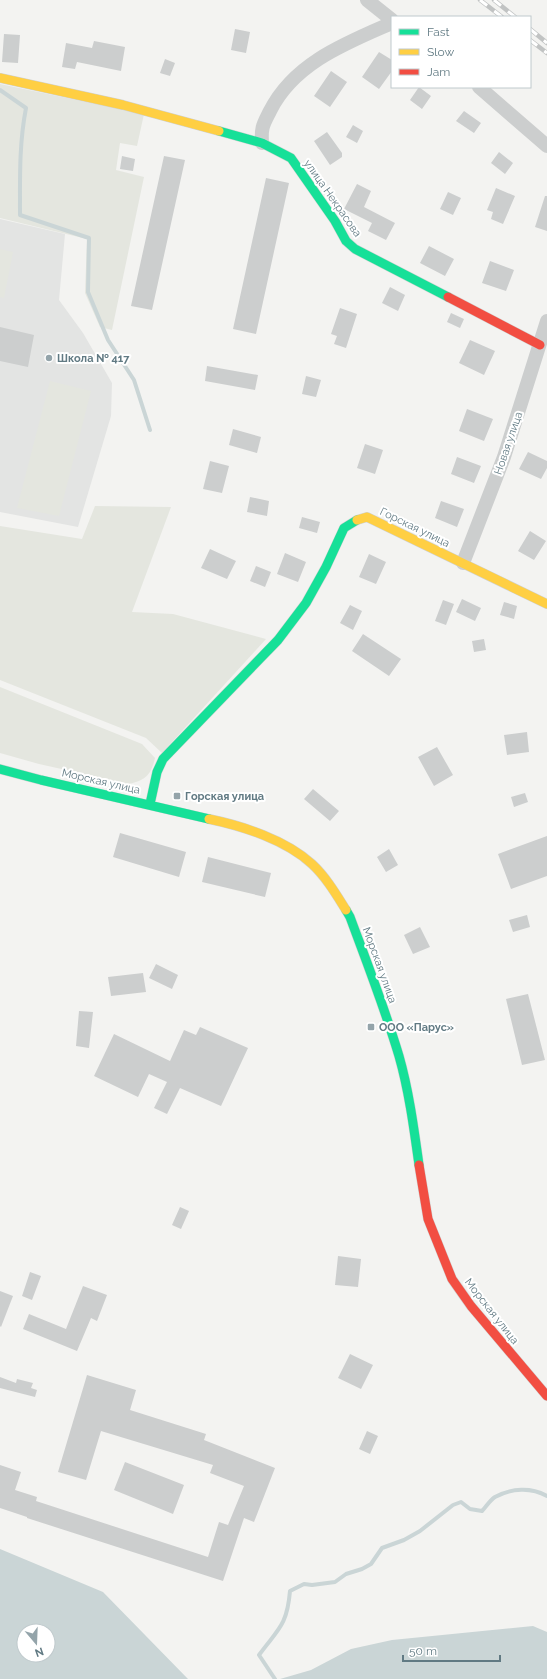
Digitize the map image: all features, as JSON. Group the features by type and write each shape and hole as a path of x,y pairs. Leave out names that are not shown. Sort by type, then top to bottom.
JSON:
{"street":[{"path":"368,0 391,21"},
{"path":"262,142 261,128 277,98 304,69 340,46 391,22"},
{"name":"улица Некрасова","path":"0,78 123,105 262,142 291,158 335,221 346,241 355,249 540,345"},
{"path":"480,88 547,146"},
{"name":"Новая улица","path":"463,563 504,457 547,321"},
{"name":"Горская улица","path":"150,804 157,772 163,759 278,640 306,603 326,567 344,528 355,520 367,517 547,604"},
{"name":"Морская улица","path":"0,769 41,780 220,821 268,837 304,857 312,864 332,887 350,917 374,981 399,1057 412,1119 428,1219 452,1279 471,1306 547,1396"}],"shaded area":[{"path":"0,84 144,114 137,146 120,143 116,170 144,177 112,330 100,327 85,293 87,239 0,218"},
{"name":"Школа № 417","path":"0,219 65,234 59,300 83,333 112,383 111,416 78,527 0,512"},
{"path":"0,249 13,252 4,298 0,297"},
{"path":"50,381 91,391 59,516 17,508"},
{"path":"95,506 171,507 132,612 173,614 266,639 162,753 146,738 0,680 0,526 82,539"},
{"path":"0,687 142,744 155,758 152,769 147,776 140,781 129,784 39,764 0,753"},
{"path":"0,1549 103,1592 188,1679 0,1679"},
{"path":"533,1626 547,1632 547,1679 280,1679 311,1670 351,1649 392,1640"}],"building":[{"path":"235,29 250,32 246,53 231,50"},
{"path":"4,34 20,35 18,63 2,62"},
{"path":"94,41 125,47 121,71 77,62 75,69 62,67 66,43 92,48"},
{"path":"379,52 391,59 391,72 379,89 362,77"},
{"path":"165,59 175,63 170,76 160,73"},
{"path":"331,71 347,82 330,107 314,96"},
{"path":"418,88 431,96 422,109 410,100"},
{"path":"464,111 481,123 474,133 456,121"},
{"path":"353,125 363,131 357,143 346,137"},
{"path":"327,132 342,153 342,157 330,165 314,141"},
{"path":"499,152 513,163 505,174 491,163"},
{"path":"122,156 135,159 133,171 120,169"},
{"path":"164,156 185,160 152,310 131,306"},
{"path":"266,178 289,183 256,334 233,329"},
{"path":"357,184 371,191 364,207 395,223 386,240 368,231 372,223 344,209"},
{"path":"496,188 515,196 503,224 491,219 493,212 487,210"},
{"path":"448,192 461,198 453,215 440,209"},
{"path":"545,196 547,196 547,231 535,227"},
{"path":"429,246 454,259 445,276 420,263"},
{"path":"490,261 514,270 506,291 482,283"},
{"path":"390,287 405,295 398,311 382,303"},
{"path":"340,308 357,314 346,348 334,344 337,336 331,334"},
{"path":"451,313 464,319 460,328 447,322"},
{"path":"0,327 34,335 28,367 0,361"},
{"path":"470,340 495,351 484,375 459,363"},
{"path":"207,366 258,375 255,390 205,381"},
{"path":"306,376 321,380 316,397 302,394"},
{"path":"467,409 493,419 484,441 459,431"},
{"path":"233,429 261,437 257,453 229,445"},
{"path":"365,444 383,450 375,474 357,468"},
{"path":"528,452 547,461 547,468 541,479 519,469"},
{"path":"457,457 481,466 474,483 451,474"},
{"path":"210,461 229,466 222,493 203,489"},
{"path":"250,497 269,501 267,516 247,512"},
{"path":"441,501 464,509 457,527 435,518"},
{"path":"302,517 320,522 317,533 299,528"},
{"path":"530,531 546,541 534,560 518,551"},
{"path":"210,549 236,561 227,579 201,568"},
{"path":"285,553 306,562 298,582 277,574"},
{"path":"369,554 386,562 376,584 359,577"},
{"path":"256,566 271,572 265,587 250,581"},
{"path":"462,599 481,608 475,621 456,612"},
{"path":"443,600 454,604 446,625 435,621"},
{"path":"504,602 517,606 514,619 500,615"},
{"path":"350,605 362,611 353,630 340,623"},
{"path":"363,634 401,659 389,676 352,651"},
{"path":"484,639 486,650 474,652 472,641"},
{"path":"527,732 529,752 507,755 504,735"},
{"path":"437,747 453,775 434,786 418,757"},
{"path":"313,789 339,811 330,821 304,799"},
{"path":"525,793 528,802 514,807 511,797"},
{"path":"120,833 186,852 179,877 113,857"},
{"path":"547,836 547,876 511,889 498,854"},
{"path":"389,849 398,865 386,872 377,857"},
{"path":"208,857 271,873 265,897 202,882"},
{"path":"527,915 530,927 513,932 509,920"},
{"path":"420,927 430,947 413,954 404,935"},
{"path":"156,964 178,975 172,989 149,978"},
{"path":"143,973 146,992 111,996 108,977"},
{"path":"528,994 545,1060 522,1065 506,999"},
{"path":"79,1011 93,1012 89,1048 76,1046"},
{"path":"200,1027 248,1048 221,1106 180,1088 167,1114 154,1108 167,1082 149,1074 138,1097 94,1076 114,1034 170,1061 184,1030 196,1035"},
{"path":"180,1207 189,1211 181,1229 172,1225"},
{"path":"338,1256 361,1259 358,1287 335,1285"},
{"path":"30,1272 41,1276 32,1300 22,1296"},
{"path":"83,1286 107,1295 97,1321 91,1318 77,1351 23,1329 29,1314 66,1329"},
{"path":"0,1291 13,1296 1,1327 0,1326"},
{"path":"350,1354 373,1365 361,1389 338,1378"},
{"path":"87,1375 136,1390 130,1410 206,1434 204,1440 275,1468 254,1522 244,1518 223,1581 0,1508 0,1465 21,1472 15,1490 37,1497 36,1501 208,1557 219,1522 228,1525 244,1486 210,1473 213,1465 101,1431 86,1480 58,1472"},
{"path":"0,1377 16,1383 17,1379 33,1383 31,1388 37,1390 35,1397 0,1388"},
{"path":"367,1431 378,1436 370,1454 359,1449"},
{"path":"125,1462 184,1485 173,1514 114,1490"}],"waterway":[{"path":"0,90 26,108 21,148 20,215 89,238 88,292 108,340 134,380 150,430"},
{"path":"275,1679 259,1655 284,1620 289,1603 290,1591 304,1584 312,1585 335,1582 346,1574 362,1569 371,1564 382,1548 404,1540 420,1531 453,1505 461,1502 470,1509 482,1511 493,1498 515,1490 535,1491 547,1496"}],"railway":[{"path":"480,0 501,16"},
{"path":"494,0 514,16"},
{"path":"531,30 547,43"},
{"path":"531,41 547,53"}],"traffic: fast":[{"path":"219,131 262,143 291,158 335,221 346,241 355,249 448,297"},
{"path":"150,804 157,772 163,759 278,640 306,603 326,567 344,528 357,520"},
{"path":"0,769 209,819"},
{"path":"346,910 376,986 403,1069 419,1165"}],"traffic: slow":[{"path":"0,78 123,105 219,131"},
{"path":"357,520 367,517 547,604"},
{"path":"209,819 264,835 302,855 322,874 346,910"}],"traffic: jam":[{"path":"448,297 540,345"},
{"path":"419,1165 428,1219 452,1279 471,1306 547,1396"}],"place":[{"name":"Школа № 417","path":"49,358"},
{"name":"Горская улица","path":"177,796"},
{"name":"ООО «Парус»","path":"371,1027"}]}
